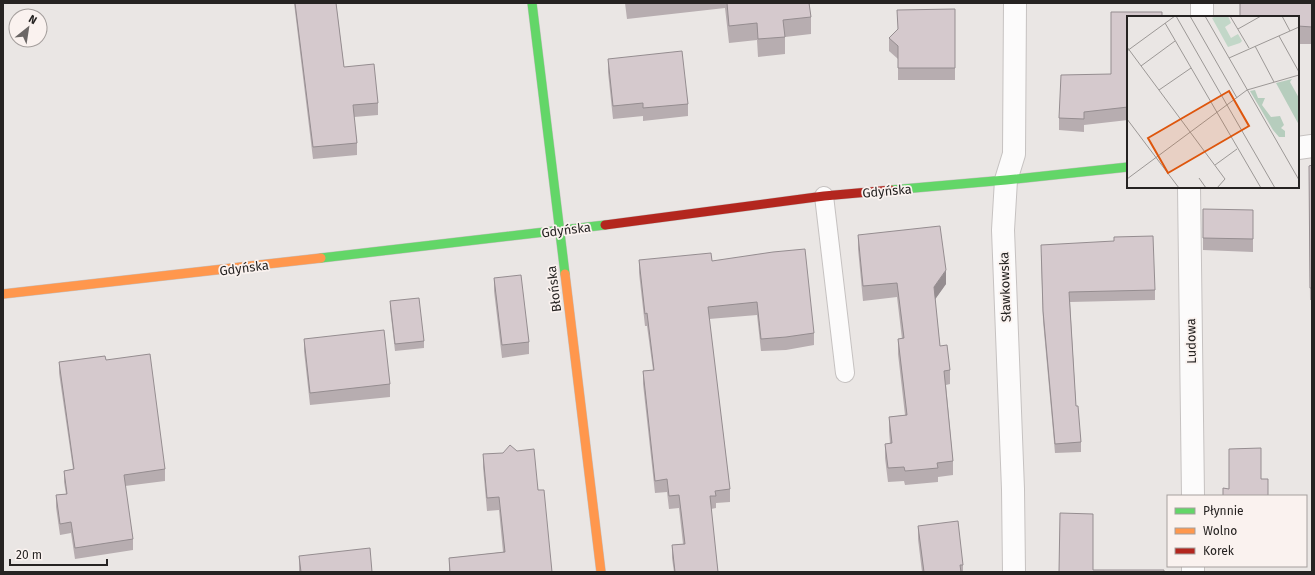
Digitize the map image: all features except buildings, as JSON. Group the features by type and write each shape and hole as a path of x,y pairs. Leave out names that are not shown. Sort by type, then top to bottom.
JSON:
{"street":[{"name":"Błońska","path":"532,3 601,572"},
{"name":"Sławkowska","path":"1014,572 1003,230 1006,180 1014,154 1015,3"},
{"path":"1202,3 1202,16"},
{"path":"1299,148 1312,146"},
{"name":"Gdyńska","path":"3,294 560,231 824,196 1006,180 1127,167"},
{"name":"Ludowa","path":"1189,188 1193,495"}],"lane":[{"path":"824,196 845,374"}],"traffic: fast":[{"path":"532,3 565,274"},
{"path":"891,190 1127,167"},
{"path":"321,258 605,225"}],"traffic: slow":[{"path":"3,294 321,258"},
{"path":"565,274 601,572"}],"traffic: jam":[{"path":"605,225 824,196 891,190"}]}
